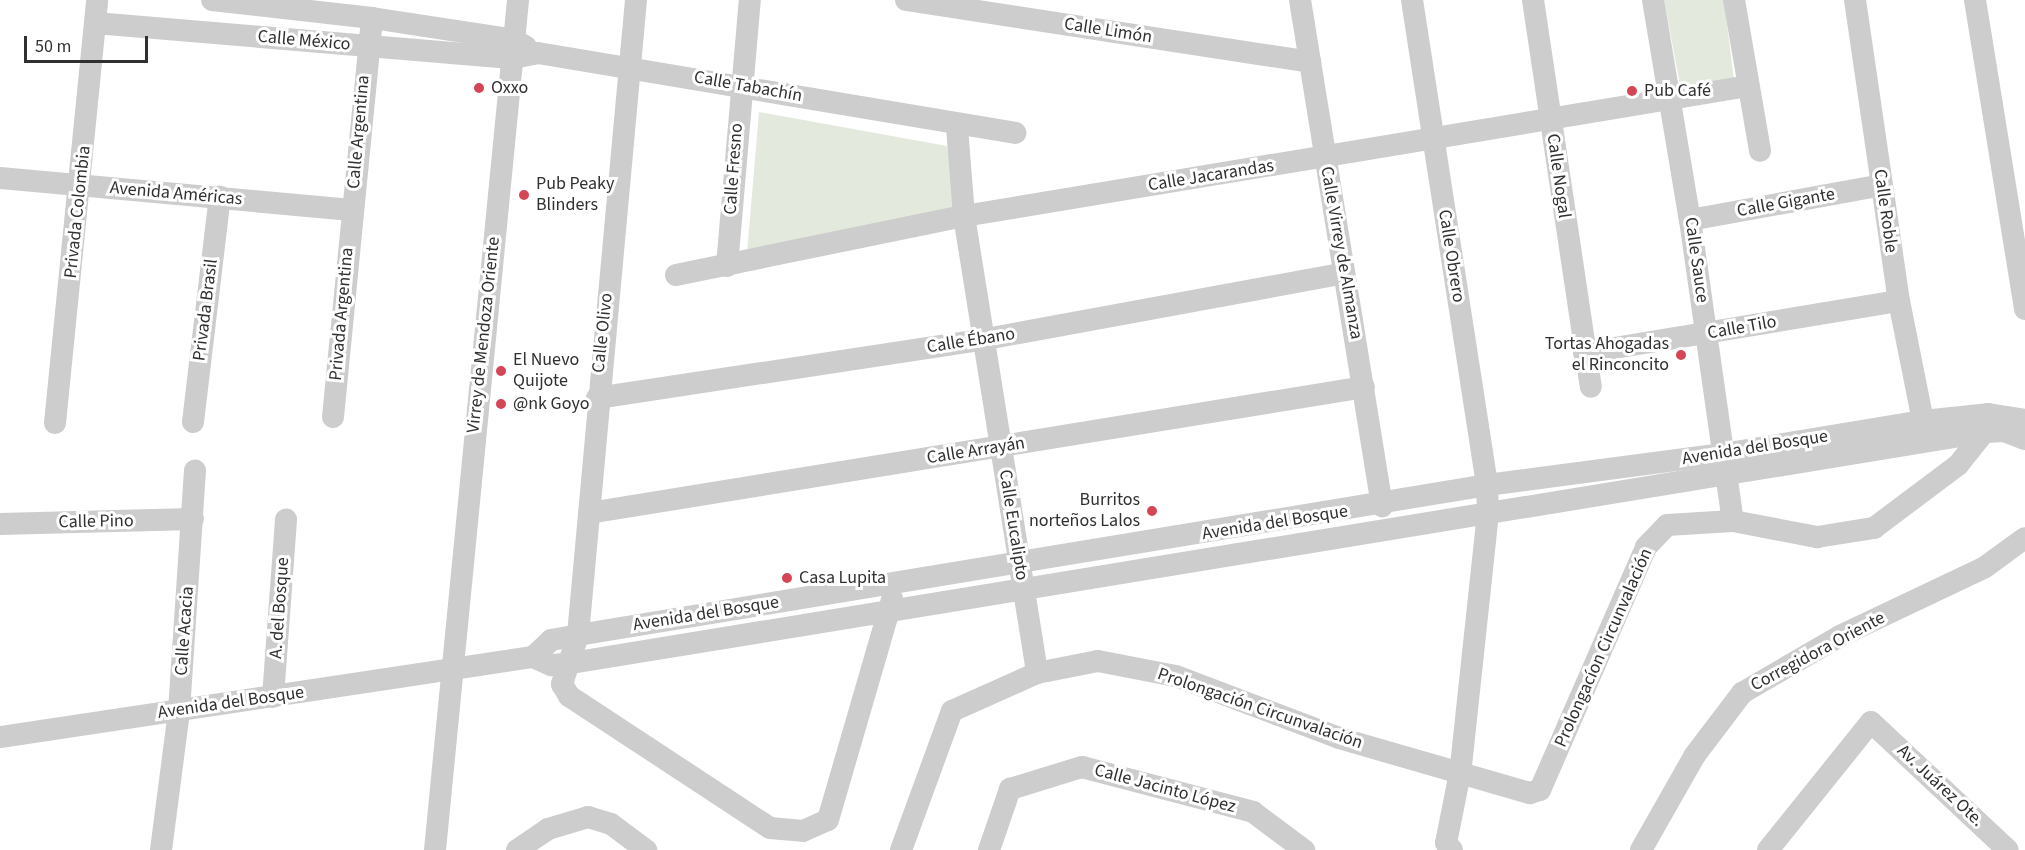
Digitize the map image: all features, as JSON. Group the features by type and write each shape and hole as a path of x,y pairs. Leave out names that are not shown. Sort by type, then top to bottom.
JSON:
{"street":[{"name":"Privada Colombia","path":"54,423 81,186 97,0"},
{"name":"Calle México","path":"212,0 372,18 514,49"},
{"name":"Virrey de Mendoza Oriente","path":"435,850 450,671 518,0"},
{"name":"Calle Olivo","path":"565,664 578,635 597,398 636,0"},
{"name":"Calle Fresno","path":"727,266 750,0"},
{"name":"Calle Limón","path":"906,0 1310,62"},
{"name":"Calle Virrey de Almanza","path":"1300,0 1382,506"},
{"name":"Calle Obrero","path":"1412,0 1487,485 1488,513 1460,773 1446,843 1452,850"},
{"name":"Calle Nogal","path":"1533,0 1584,353 1591,387"},
{"name":"Calle Sauce","path":"1653,0 1690,220 1733,521"},
{"path":"1734,0 1760,151"},
{"name":"Calle Roble","path":"1855,0 1899,301 1923,421"},
{"path":"1975,0 2025,309"},
{"name":"Calle Argentina","path":"352,210 367,46 372,18"},
{"name":"Calle México","path":"95,22 367,46 514,49"},
{"name":"Calle Tabachín","path":"514,49 741,84 957,127 1015,133"},
{"name":"Calle Jacarandas","path":"676,275 964,216 1670,101 1748,86"},
{"name":"Calle Eucalipto","path":"957,127 964,216 986,339 1000,448 1021,564 1037,673"},
{"name":"Avenida Américas","path":"0,178 352,210"},
{"name":"Calle Gigante","path":"1690,220 1882,185"},
{"name":"Privada Brasil","path":"193,422 220,197"},
{"name":"Privada Argentina","path":"333,417 352,210"},
{"name":"Calle Ébano","path":"597,398 986,339 1344,273"},
{"name":"Calle Tilo","path":"1584,353 1899,301"},
{"name":"Calle Arrayán","path":"589,513 1364,387"},
{"name":"Avenida del Bosque","path":"533,657 551,640 578,635 1382,506 1487,485 1724,465 1991,423 2025,420"},
{"name":"Avenida del Bosque","path":"0,737 533,657 551,665 565,664 1488,513 1724,465 1923,421 1991,423 2025,439"},
{"name":"Prolongacíon Circunvalación","path":"1540,790 1646,547 1667,525 1733,521 1817,537 1874,528 1958,465 1991,423"},
{"name":"Calle Acacia","path":"160,850 179,711 195,471"},
{"name":"Calle Pino","path":"0,524 193,519"},
{"name":"A. del Bosque","path":"273,697 286,519"},
{"name":"Corregidora Oriente","path":"1641,850 1695,755 1742,693 1840,636 1985,567 2025,538"},
{"path":"565,664 562,684 569,696 770,828 803,831 828,820 891,610 895,584"},
{"name":"Prolongación Circunvalación","path":"901,850 952,711 1037,673 1098,661 1176,676 1339,738 1530,793 1540,790"},
{"name":"Av. Juárez Ote.","path":"1768,850 1872,722 2008,850"},
{"name":"Calle Jacinto López","path":"989,850 1010,789 1082,767 1252,812 1304,850"},
{"path":"517,850 548,829 588,817 611,824 646,850"}],"shaded area":[{"path":"1664,0 1724,0 1734,80 1681,90"},
{"path":"759,112 947,146 959,216 747,253"}],"place":[{"name":"Oxxo","path":"479,88"},
{"name":"Pub Café","path":"1632,91"},
{"name":"Pub Peaky Blinders","path":"524,195"},
{"name":"Tortas Ahogadas el Rinconcito","path":"1681,355"},
{"name":"El Nuevo Quijote","path":"501,371"},
{"name":"@nk Goyo","path":"501,404"},
{"name":"Burritos norteños Lalos","path":"1152,511"},
{"name":"Casa Lupita","path":"787,578"}]}
